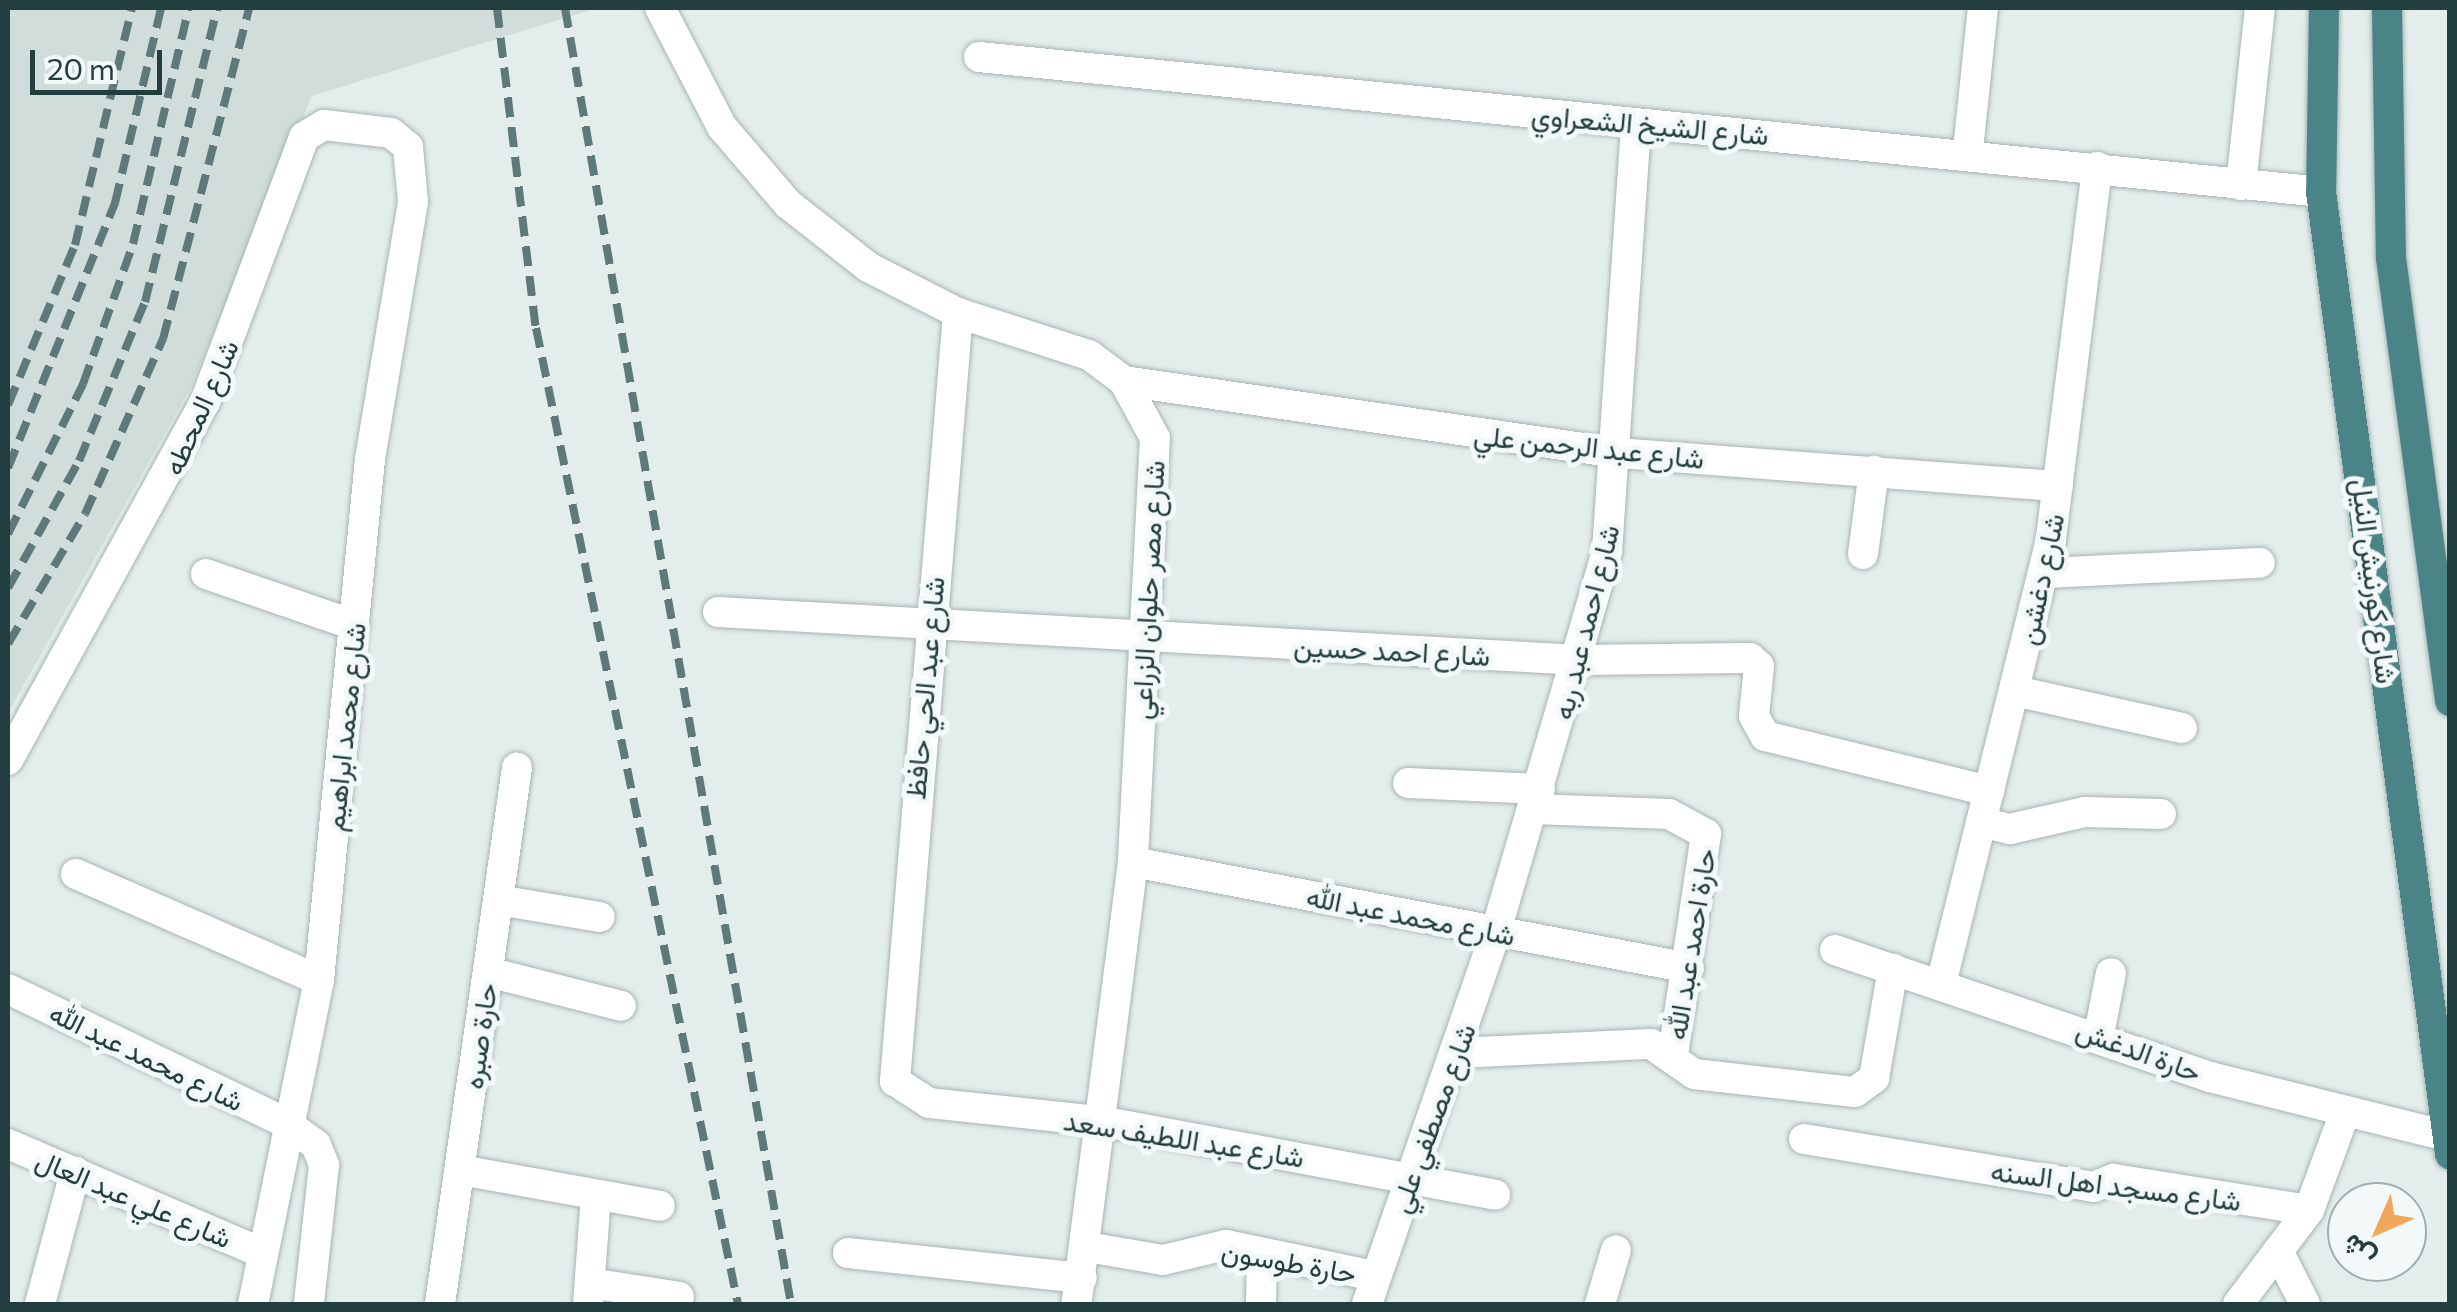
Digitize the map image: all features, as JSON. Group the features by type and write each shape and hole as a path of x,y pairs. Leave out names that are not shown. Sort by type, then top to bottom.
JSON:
{"highway":[{"name":"شارع كورنيش النيل","path":"2324,8 2322,192 2448,1145"},
{"name":"شارع كورنيش النيل","path":"2387,8 2391,258 2450,701"}],"street":[{"name":"شارع مصر حلوان الزراعي","path":"660,8 722,128 788,204 868,267 958,313 1089,355 1124,380 1154,438 1132,862 1106,1122 1079,1291"},
{"path":"1968,150 1983,8"},
{"path":"2241,185 2260,8"},
{"name":"شارع الشيخ الشعراوي","path":"979,57 1636,124 1968,150 2322,192"},
{"name":"شارع احمد عبد ربه","path":"1496,931 1580,660 1618,453 1636,124"},
{"name":"شارع المحطه","path":"8,760 206,402 304,137 324,125 390,133 408,147"},
{"name":"شارع محمد ابراهيم","path":"253,1304 286,1123 319,980 381,374 413,202 408,147"},
{"name":"شارع دغشن","path":"1941,984 2044,573 2097,167"},
{"name":"شارع عبد الحي حافظ","path":"891,1063 958,313"},
{"name":"شارع عبد الرحمن علي","path":"1124,380 1618,453 2058,486"},
{"path":"1863,554 1874,471"},
{"path":"2044,573 2260,563"},
{"path":"206,574 354,626"},
{"name":"شارع احمد حسين","path":"718,612 1580,660 1750,658 1761,679 1756,728 1765,736 1989,791"},
{"path":"2015,691 2182,728"},
{"name":"حارة صبره","path":"440,1304 517,768"},
{"name":"حارة احمد عبد الله","path":"1408,784 1669,814 1698,824 1706,834 1673,1054"},
{"path":"1981,822 2010,829 2085,812 2161,814"},
{"name":"شارع محمد عبد الله","path":"1132,862 1688,968"},
{"path":"76,874 319,980"},
{"path":"498,900 600,918"},
{"name":"شارع مصطفي علي","path":"1371,1290 1457,1053 1496,931"},
{"name":"حارة الدغش","path":"1834,950 2448,1145"},
{"path":"1457,1053 1644,1044 1673,1054 1694,1074 1855,1092 1874,1078 1893,969"},
{"path":"488,972 621,1006"},
{"path":"2099,1034 2111,973"},
{"name":"شارع محمد عبد الله","path":"8,989 286,1123 316,1144 324,1165 309,1304"},
{"name":"شارع عبد اللطيف سعد","path":"891,1063 895,1082 929,1103 1106,1122 1495,1196"},
{"path":"2238,1304 2309,1210 2344,1115"},
{"name":"شارع مسجد اهل السنه","path":"1804,1140 2094,1188 2113,1180 2309,1210"},
{"name":"شارع علي عبد العال","path":"8,1144 260,1252"},
{"path":"460,1170 660,1206"},
{"path":"40,1304 75,1172"},
{"path":"596,1195 589,1294 679,1297"},
{"name":"حارة طوسون","path":"1086,1247 1163,1260 1213,1245 1262,1253 1371,1290"},
{"path":"1600,1304 1616,1250"},
{"path":"2278,1250 2305,1304"},
{"path":"848,1253 1079,1291"},
{"path":"1261,1304 1262,1253"}],"shaded area":[{"path":"8,8 597,8 312,96 191,387 8,713"}],"railway":[{"path":"8,405 75,245 132,8"},
{"path":"8,468 115,203 161,8"},
{"path":"8,534 83,384 133,244 189,8"},
{"path":"8,588 79,461 145,302 217,8"},
{"path":"8,644 85,514 163,339 249,8"},
{"path":"497,8 536,328 738,1304"},
{"path":"565,8 791,1304"}]}
